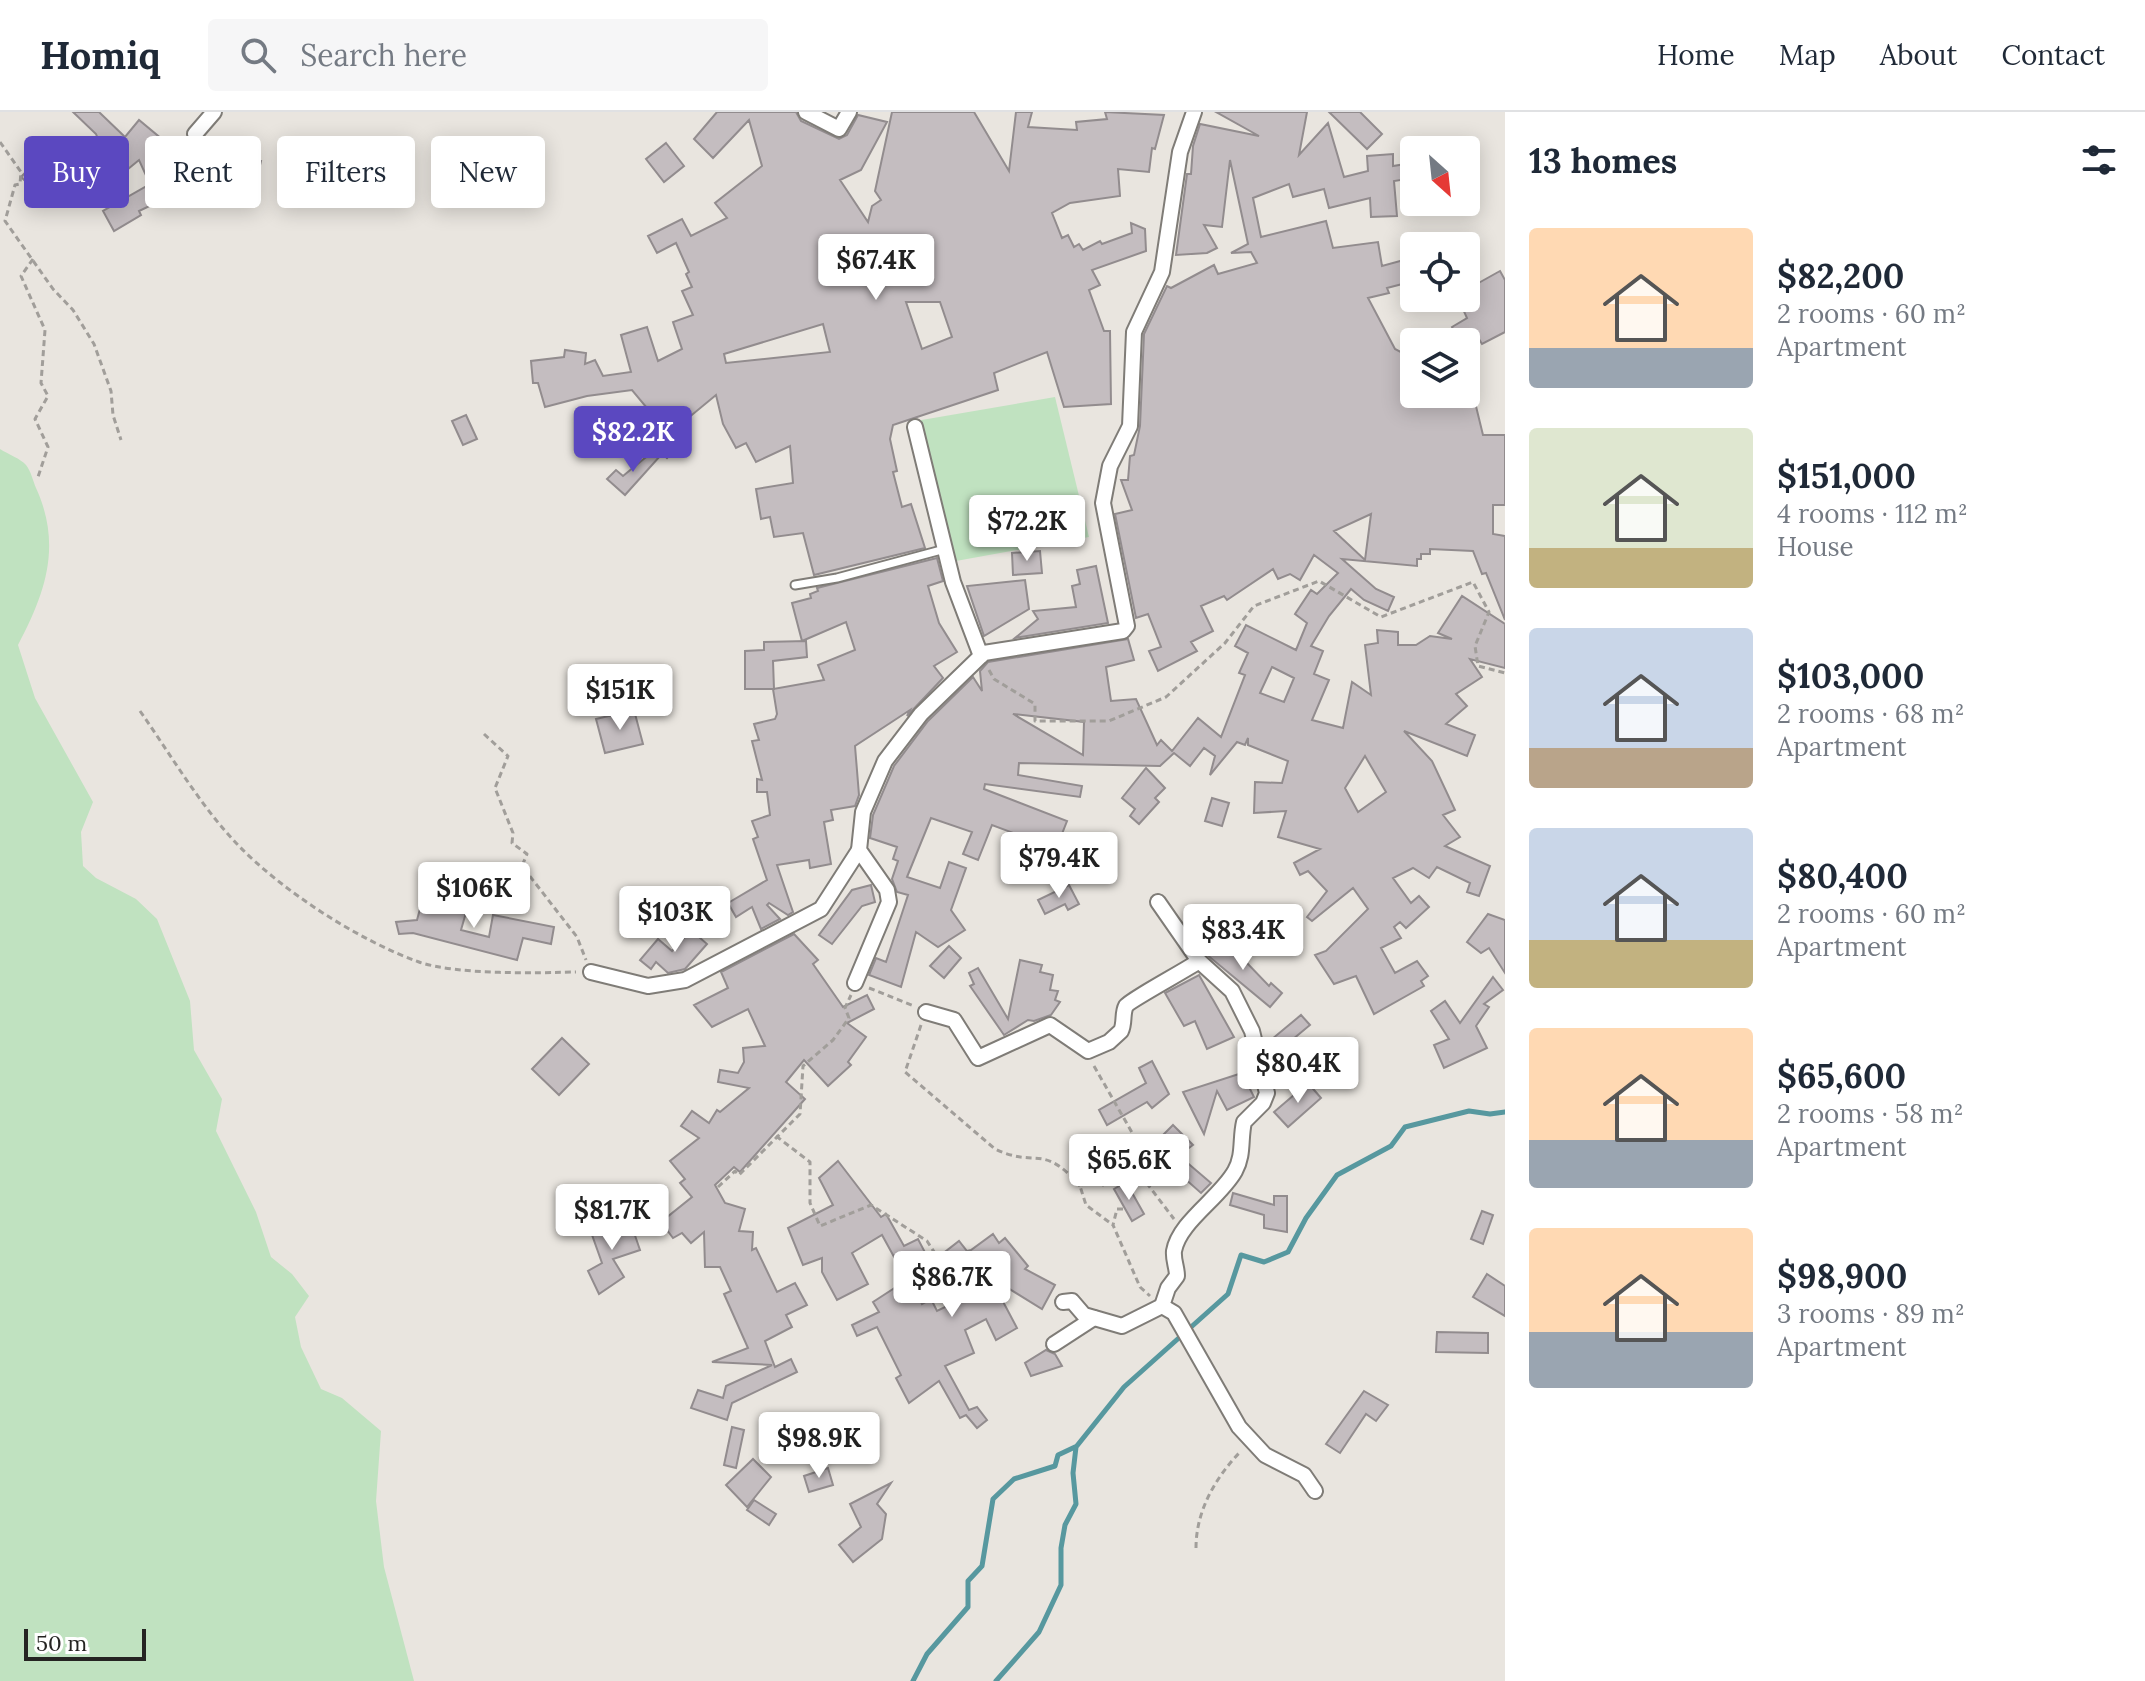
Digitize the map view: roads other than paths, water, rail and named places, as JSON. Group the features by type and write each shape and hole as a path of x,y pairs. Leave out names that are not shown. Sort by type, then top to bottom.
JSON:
{"street":[{"path":"195,134 214,112"},
{"path":"806,112 835,129 842,126 849,112"},
{"path":"591,972 648,986 685,980 821,909 859,850 863,812 885,761 921,714 981,656 992,649 1123,631 1127,626 1103,503 1110,466 1130,426 1134,332 1162,272 1180,152 1194,112"},
{"path":"915,427 961,606 981,656"},
{"path":"855,983 889,902 887,890 859,850"},
{"path":"1063,1302 1072,1301 1084,1315 1122,1326 1162,1306 1168,1288 1177,1276 1173,1255 1181,1233 1235,1171 1242,1152 1244,1122 1266,1099 1255,1042 1243,1012 1223,980 1199,961 1158,902"},
{"path":"926,1012 954,1020 978,1058 1050,1025 1088,1051 1093,1051 1121,1031 1125,1009 1132,999 1155,990 1199,961"},
{"path":"1162,1306 1174,1313 1233,1420 1265,1455 1304,1475 1315,1491"},
{"path":"1054,1344 1094,1318"}],"lane":[{"path":"795,585 837,578 945,549"}],"waterway":[{"path":"996,1681 1039,1632 1061,1585 1061,1548 1065,1525 1076,1504 1073,1473 1076,1447 1124,1387 1228,1294 1241,1255 1264,1262 1288,1252 1306,1218 1337,1175 1391,1146 1405,1127 1469,1111 1490,1114 1505,1112"},
{"path":"913,1681 927,1654 968,1607 968,1581 982,1566 993,1499 1014,1479 1055,1466 1058,1455 1075,1447"}]}
